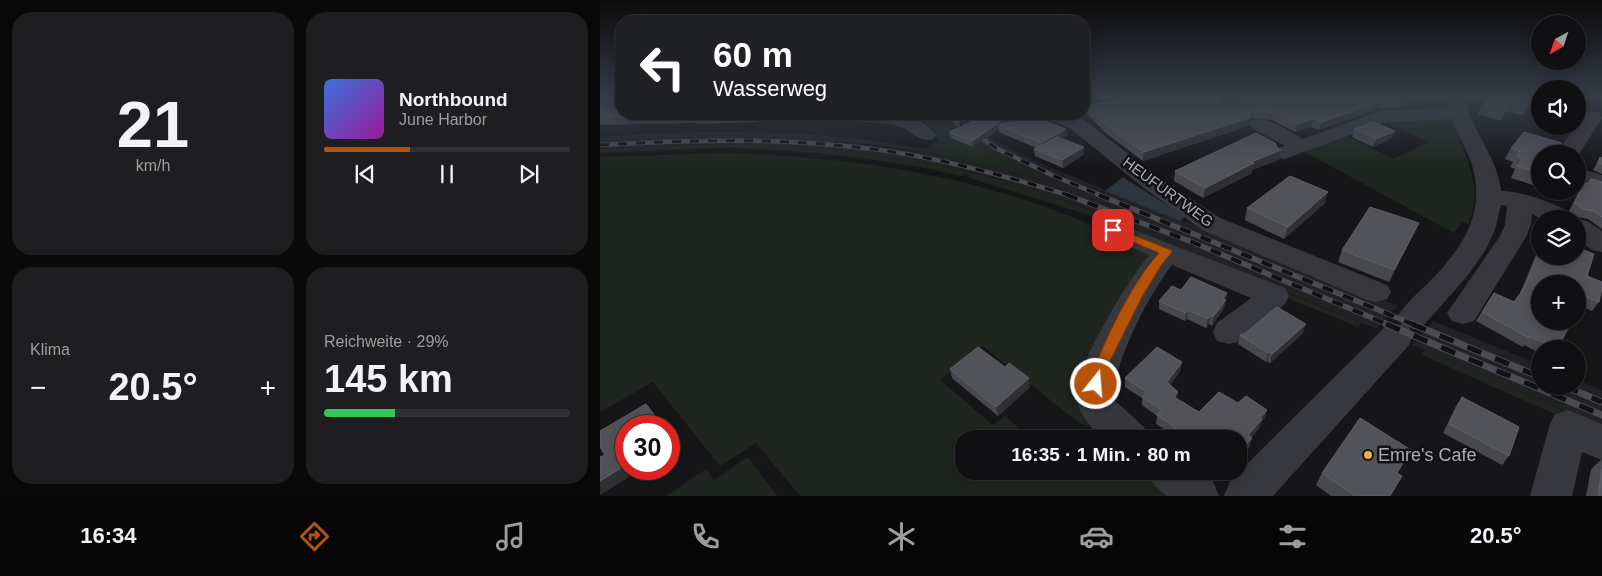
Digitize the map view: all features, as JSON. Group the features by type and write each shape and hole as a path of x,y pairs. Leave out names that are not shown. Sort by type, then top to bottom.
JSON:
{"street":[{"path":"905,121 926,135"},
{"name":"HEUFURTWEG","path":"1070,121 1077,124 1149,181 1211,224 1376,292"},
{"path":"1259,124 1293,150 1369,121"},
{"path":"1245,496 1405,326 1472,251 1486,223 1489,195 1484,168 1464,121"},
{"path":"1573,145 1588,121"},
{"path":"1586,178 1602,183"},
{"path":"1489,195 1555,207"},
{"path":"1463,313 1514,237 1518,225 1520,202"},
{"path":"1113,230 1274,296 1229,332"},
{"path":"1586,233 1602,244"},
{"path":"1121,430 1105,415 1095,399 1096,384 1104,359 1136,296 1158,262 1167,252"},
{"path":"1552,496 1568,427 1602,442"},
{"path":"1179,480 1198,496"}],"shaded area":[{"path":"925,121 944,121 979,146 1056,184 943,156 866,144 752,137 600,142 600,137 723,132 804,134 885,142 926,149 938,140"},
{"path":"943,121 965,121 995,141 1041,164 1398,306 1376,329 1078,205 996,178 933,164 851,151 770,145 698,144 600,149 600,142 677,137 762,137 824,140 934,154 977,163 1052,183 979,146"},
{"path":"1383,121 1453,121 1470,169 1474,190 1474,204 1469,224 1462,222 1454,233 1301,150 1342,134 1394,159 1428,142"},
{"path":"718,144 834,150 911,160 1024,187 1120,222 1361,323 1358,327 1082,213 967,177 968,175 964,174 962,176 906,165 849,157 736,147 600,153 600,149"},
{"path":"726,153 807,157 887,167 927,174 1005,194 1082,221 1145,248 1153,254 1091,425 1087,426 1079,423 983,346 940,380 993,425 1005,416 1021,430 955,430 955,480 1164,480 1183,496 800,496 756,443 720,466 653,382 600,412 600,157"},
{"path":"1123,177 1186,216 1180,221 1105,191"},
{"path":"1433,321 1531,361 1531,395 1586,395 1586,383 1602,390 1602,427 1412,345"},
{"path":"1424,350 1602,427 1602,435 1422,355"},
{"path":"748,457 777,496 666,496 706,469 714,480"}],"building":[{"path":"973,121 1001,121 972,141 949,132"},
{"path":"1019,121 1045,121 1066,129 1041,143 998,125"},
{"path":"1102,121 1239,121 1144,152"},
{"path":"1291,121 1306,121 1297,124"},
{"path":"1374,122 1395,131 1376,139 1354,129"},
{"path":"1524,132 1562,143 1561,145 1531,145 1531,171 1517,166 1523,159 1516,156 1520,151 1511,148"},
{"path":"1256,133 1275,143 1278,149 1281,150 1251,162 1254,163 1205,188 1175,171"},
{"path":"1057,137 1084,147 1062,160 1034,149"},
{"path":"1600,157 1602,158 1602,164 1598,163"},
{"path":"1290,176 1328,192 1288,227 1247,208"},
{"path":"1591,179 1602,182 1602,217 1594,211 1583,209 1575,203 1576,200 1586,200 1586,184 1588,184"},
{"path":"1370,207 1419,223 1394,270 1342,250"},
{"path":"1586,251 1594,254 1587,276 1602,282 1599,302 1586,297 1586,275 1531,275 1531,330 1567,330 1562,340 1538,340 1530,336 1529,338 1482,312 1494,293 1514,302 1524,288 1534,265 1586,265"},
{"path":"1191,277 1227,293 1223,298 1226,300 1213,317 1211,315 1208,319 1188,310 1186,313 1159,301 1172,286 1181,290"},
{"path":"1277,307 1306,324 1272,354 1240,335 1244,334"},
{"path":"978,347 1005,367 1009,363 1029,378 996,407 950,369"},
{"path":"1157,347 1182,362 1167,382 1178,392 1174,397 1199,412 1219,392 1238,403 1246,396 1267,410 1248,435 1252,438 1247,444 1247,430 1173,430 1175,427 1157,415 1162,410 1142,397 1147,392 1125,378"},
{"path":"1462,397 1519,427 1509,456 1449,424"},
{"path":"646,404 654,415 627,415"},
{"path":"1360,418 1411,450 1397,473 1402,476 1390,496 1355,496 1322,473"},
{"path":"615,422 615,472 600,481 600,457 605,455 600,447 600,431"},
{"path":"1602,469 1602,496 1598,496"}],"railway":[{"path":"955,121 996,148 1054,176 1102,196"},
{"path":"600,145 677,141 753,141 868,148 968,167 1071,196"},
{"path":"1067,195 1192,242 1389,325"},
{"path":"1099,195 1415,325"},
{"path":"1386,324 1602,415"},
{"path":"1412,324 1531,373"},
{"path":"1585,395 1602,402"}],"place":[{"name":"Emre's Cafe","path":"1368,455"}],"route":[{"path":"1096,384 1104,359 1136,296 1158,262 1167,252 1113,230"}]}
